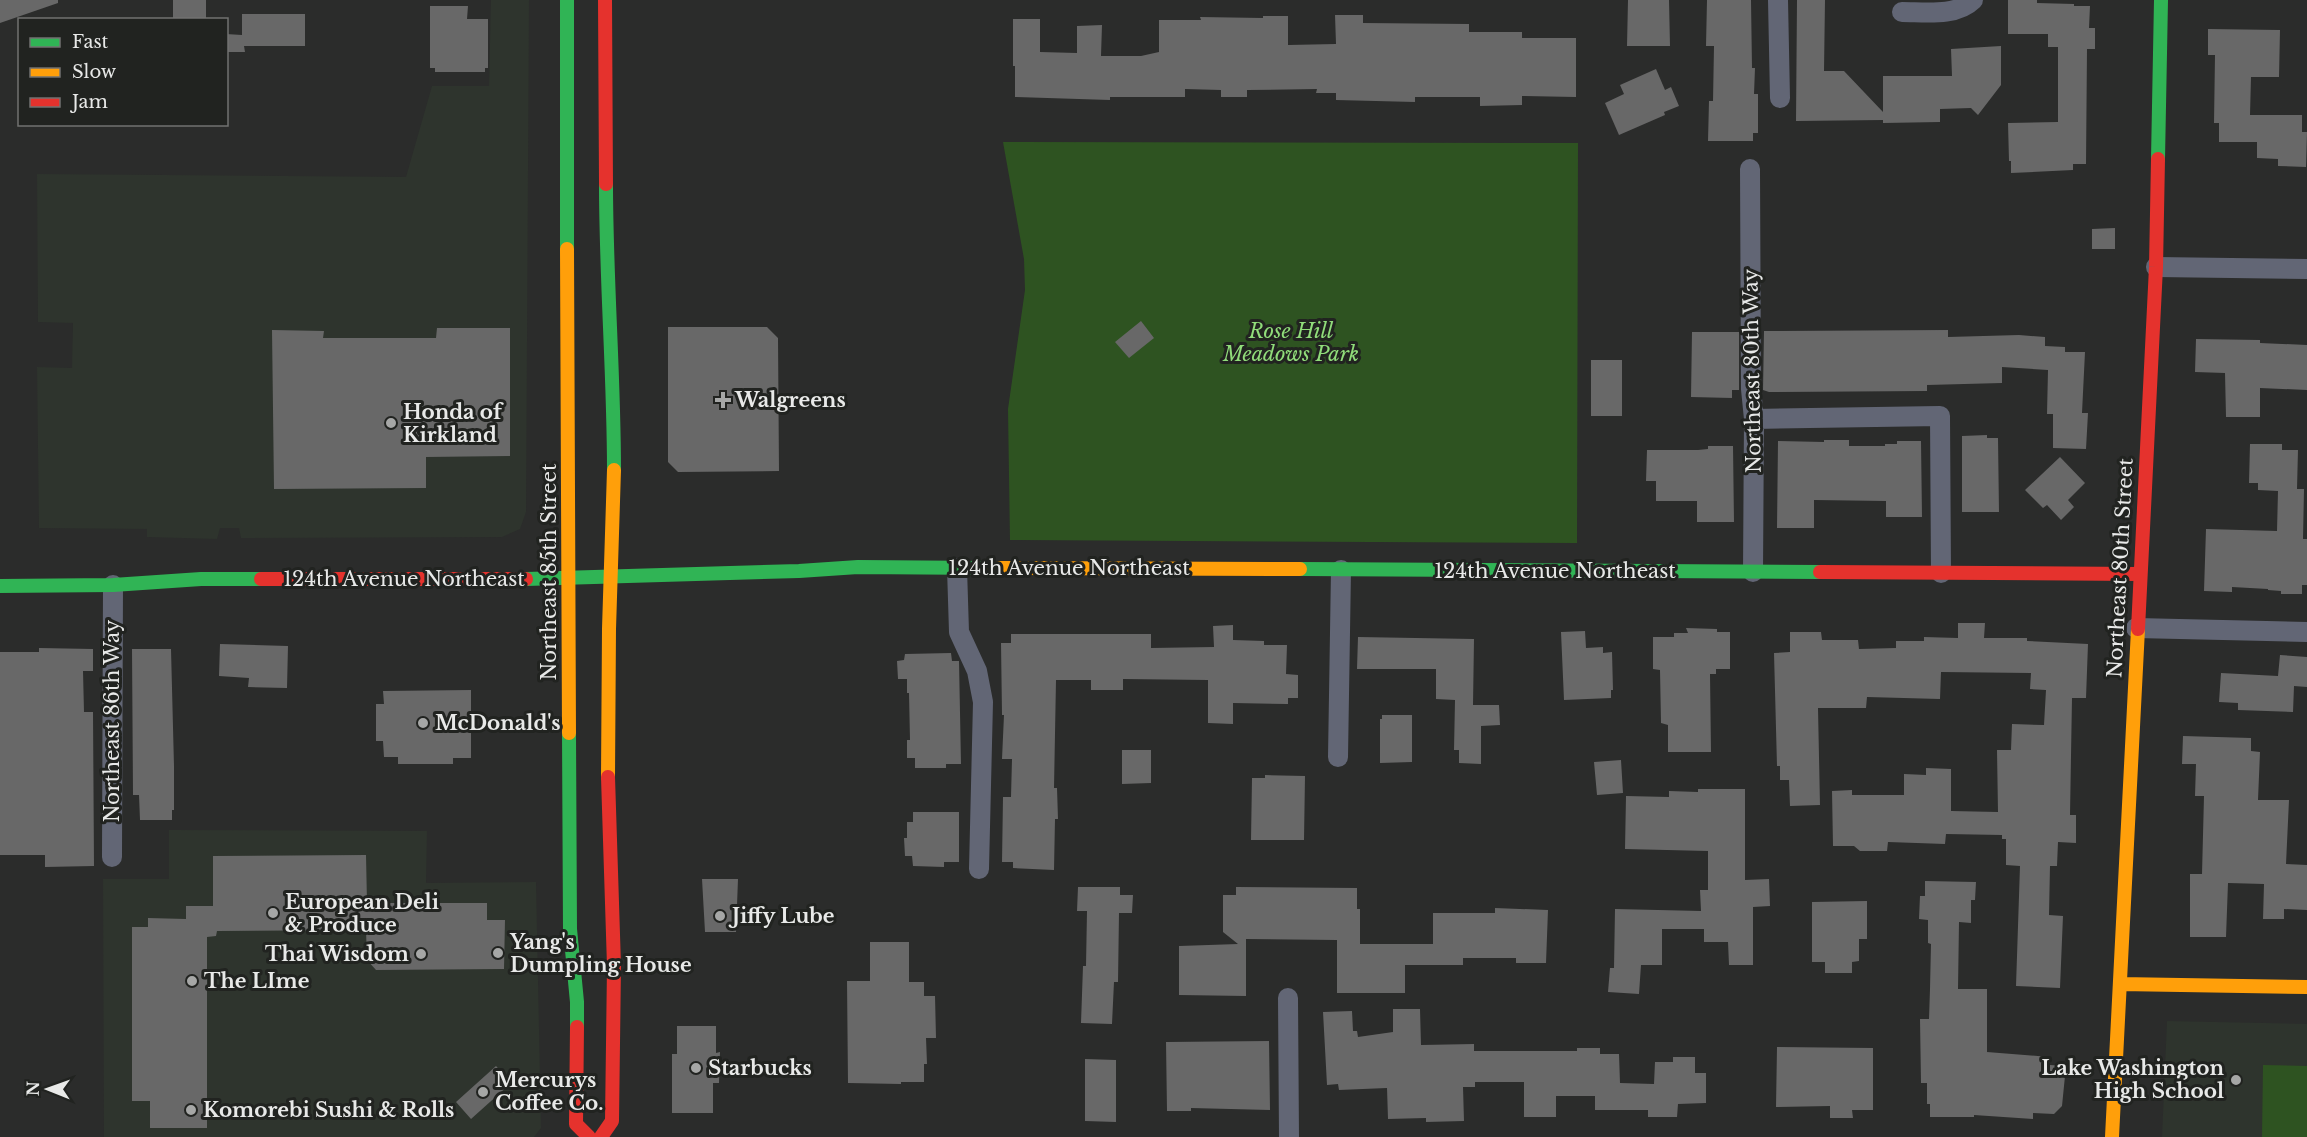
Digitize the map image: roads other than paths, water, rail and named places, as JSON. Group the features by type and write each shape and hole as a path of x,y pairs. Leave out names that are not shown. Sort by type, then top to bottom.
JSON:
{"main road":[{"name":"Northeast 85th Street","path":"567,0 570,929 577,1002 576,1124 590,1137"},
{"path":"601,1137 612,1121 614,966 608,812 609,629 614,512 614,422 606,238 605,0"},
{"name":"Northeast 80th Street","path":"2112,1137 2156,267 2161,0"},
{"path":"589,9 606,29"},
{"path":"567,122 578,127 582,132"},
{"path":"595,225 606,238"},
{"name":"124th Avenue Northeast","path":"0,586 113,585 201,579 568,577 799,571 858,567 2139,574"},
{"path":"2120,984 2307,987"}],"street":[{"path":"1778,0 1780,98"},
{"path":"1902,12 1946,12 1968,5 1973,0"},
{"name":"Northeast 80th Way","path":"1750,169 1751,389 1754,419 1753,572"},
{"path":"2156,267 2307,269"},
{"path":"1754,419 1940,416 1941,573"},
{"path":"957,568 959,632 977,671 984,702 979,869"},
{"path":"1338,757 1341,570"},
{"name":"Northeast 86th Way","path":"112,857 113,585"},
{"path":"2136,628 2307,632"},
{"path":"1288,998 1289,1137"}],"place":[{"name":"Walgreens","path":"723,400"},
{"name":"Honda of Kirkland","path":"391,423"},
{"name":"McDonald's","path":"423,723"},
{"name":"European Deli & Produce","path":"273,913"},
{"name":"Jiffy Lube","path":"720,916"},
{"name":"Yang's Dumpling House","path":"498,953"},
{"name":"Thai Wisdom","path":"421,954"},
{"name":"The LIme","path":"192,981"},
{"name":"Starbucks","path":"696,1068"},
{"name":"Lake Washington High School","path":"2236,1080"},
{"name":"Mercurys Coffee Co.","path":"483,1092"},
{"name":"Komorebi Sushi & Rolls","path":"191,1110"}],"park label":[{"name":"Rose Hill Meadows Park","path":"1291,342"}]}
